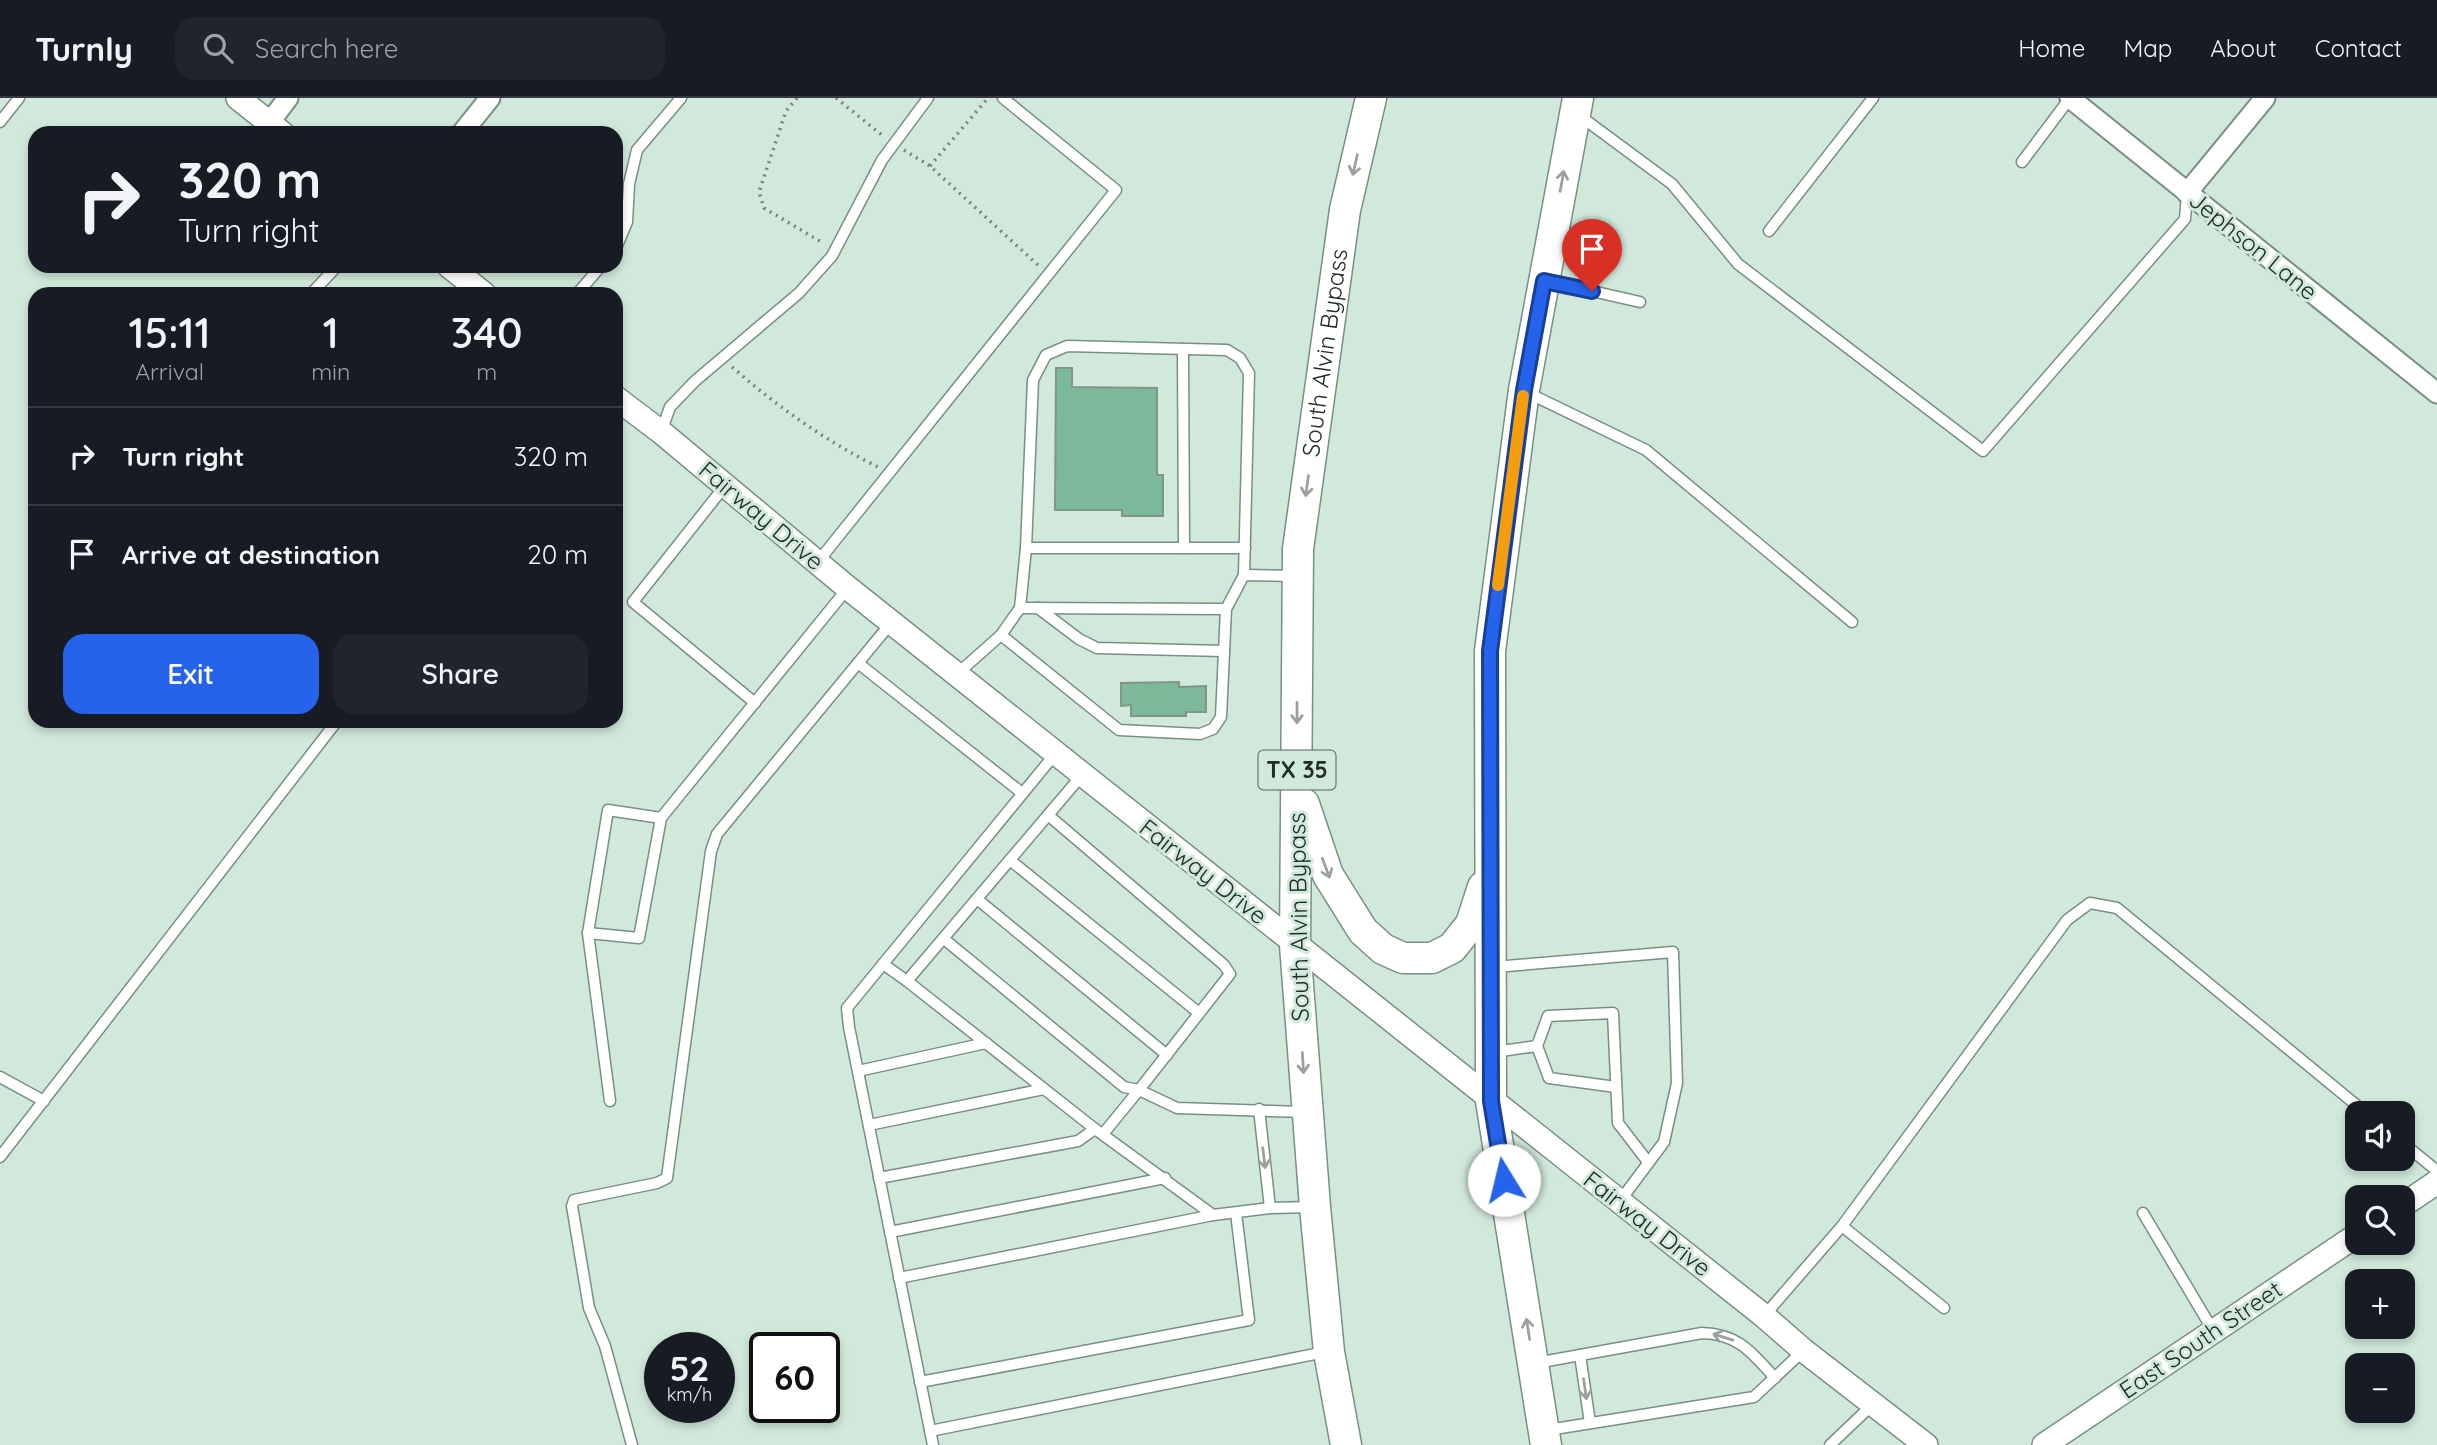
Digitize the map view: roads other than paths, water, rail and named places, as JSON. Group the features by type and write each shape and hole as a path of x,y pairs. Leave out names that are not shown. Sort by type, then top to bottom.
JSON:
{"main road":[{"name":"South Alvin Bypass","path":"1346,1445 1329,1352 1306,1112 1295,945 1298,549 1345,209 1371,98"},
{"path":"1545,1438 1491,1101 1490,651 1524,390 1577,105"},
{"path":"1296,781 1328,875 1363,930 1384,949 1403,958 1432,958 1452,948 1471,924 1490,866"}],"street":[{"path":"238,98 273,126"},
{"path":"276,126 288,98"},
{"path":"468,126 490,98"},
{"name":"Jephson Lane","path":"2070,98 2437,393"},
{"path":"2187,193 2265,98"},
{"path":"458,273 475,287"},
{"name":"Fairway Drive","path":"623,403 1055,754 1926,1445"},
{"path":"2415,1197 2437,1182"},
{"name":"East South Street","path":"2044,1445 2345,1244"}],"lane":[{"path":"0,122 19,98"},
{"path":"623,231 627,222 629,184 636,150 681,98"},
{"path":"661,432 670,407 695,381 799,293 835,251 882,160 928,98"},
{"path":"817,563 1116,190 1003,98"},
{"path":"1769,231 1873,98"},
{"path":"2022,162 2070,98"},
{"path":"1577,105 1672,184 1738,264 1983,452 2185,219 2187,193"},
{"path":"318,287 330,273"},
{"path":"583,287 595,273"},
{"path":"1544,281 1640,302"},
{"path":"956,674 1002,635 1020,608 1027,548 1033,380 1046,355 1067,346 1227,350 1240,358 1249,373 1244,575 1226,609 1221,717 1213,729 1200,734 1119,730 1002,635"},
{"path":"1183,349 1184,548"},
{"path":"1524,390 1646,450 1853,622"},
{"path":"724,487 633,602 755,703"},
{"path":"1027,548 1245,548"},
{"path":"1244,575 1298,576"},
{"path":"588,933 639,938 661,818 848,588"},
{"path":"1020,608 1226,609"},
{"path":"1038,608 1079,639 1097,648 1224,651"},
{"path":"632,1445 605,1346 589,1308 572,1206 574,1200 657,1183 667,1178 711,851 717,834 891,622"},
{"path":"858,663 1022,793"},
{"path":"0,1157 332,728"},
{"path":"933,1445 847,1008 1055,754"},
{"path":"907,981 1082,775"},
{"path":"610,1101 588,933 608,810 661,818"},
{"path":"879,1178 1078,1141 1099,1131 1139,1090 1230,974 1224,965 1048,815"},
{"path":"1010,860 1199,1013"},
{"path":"977,900 1167,1055"},
{"path":"1764,1316 1842,1226 2067,920 2090,903 2117,908 2351,1101"},
{"path":"944,939 1124,1087 1139,1090 1177,1108 1306,1112"},
{"path":"1491,967 1673,952 1676,1083 1664,1142 1620,1202"},
{"path":"883,964 1099,1131 1213,1215"},
{"path":"1616,1087 1549,1078 1537,1046 1548,1016 1613,1013 1618,1123 1648,1162"},
{"path":"858,1071 986,1043"},
{"path":"1491,1052 1537,1046"},
{"path":"0,1077 44,1101"},
{"path":"869,1125 1044,1089"},
{"path":"1259,1109 1270,1208"},
{"path":"2415,1153 2437,1171"},
{"path":"890,1233 1165,1178"},
{"path":"899,1278 1213,1215 1270,1208 1315,1207"},
{"path":"920,1382 1249,1320 1236,1213"},
{"path":"2143,1213 2214,1332"},
{"path":"1842,1226 1944,1308"},
{"path":"1534,1363 1702,1333 1719,1333 1746,1346 1775,1378"},
{"path":"1545,1438 1590,1423 1754,1397 1803,1350"},
{"path":"930,1431 1329,1352"},
{"path":"1580,1355 1590,1423"},
{"path":"1830,1445 1873,1404"}]}
